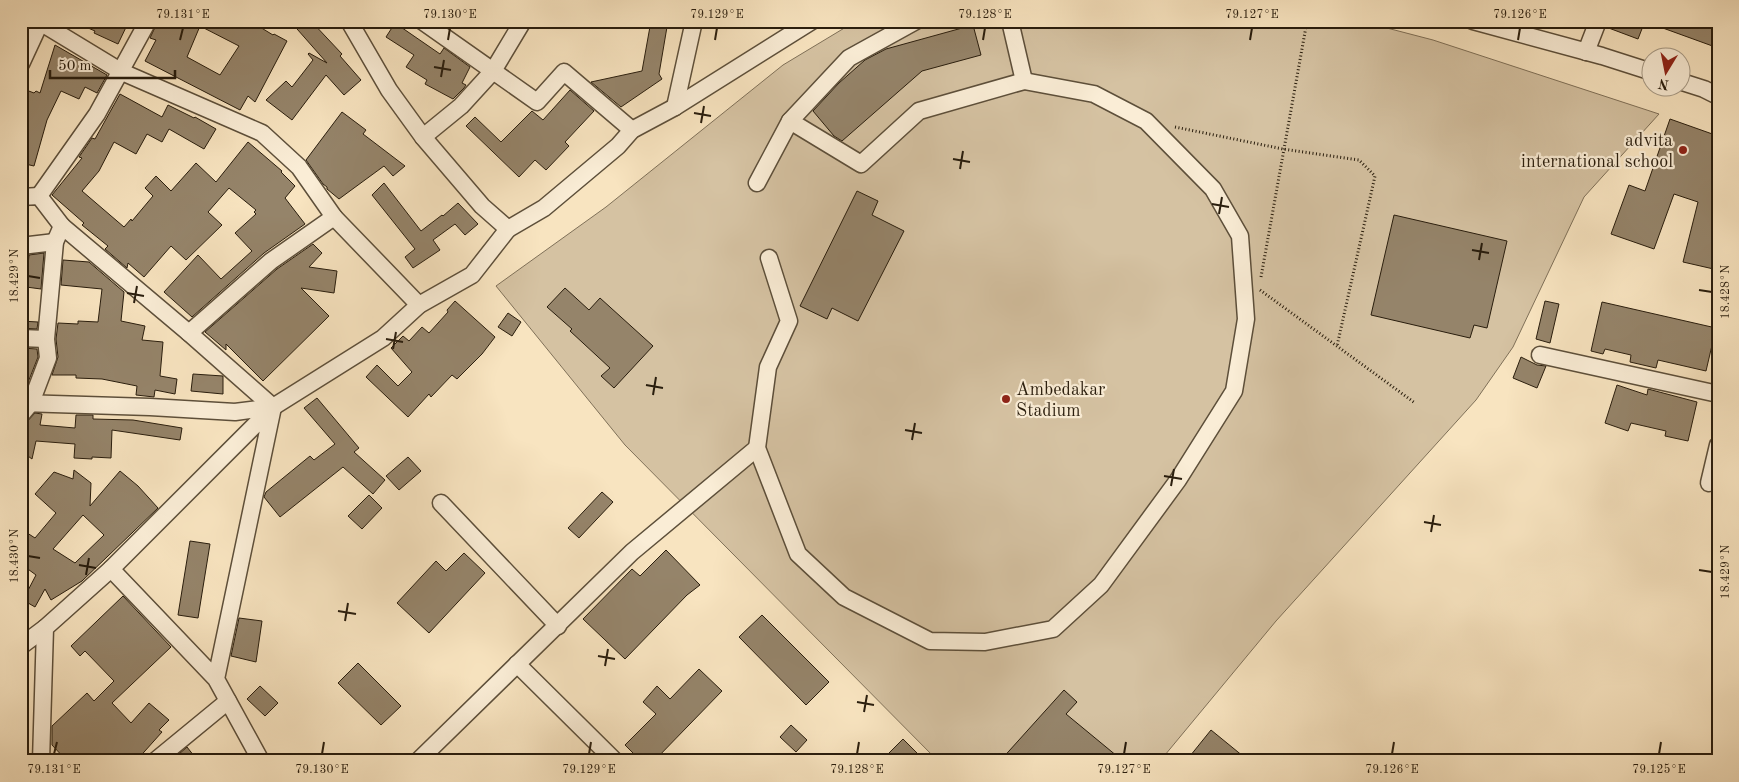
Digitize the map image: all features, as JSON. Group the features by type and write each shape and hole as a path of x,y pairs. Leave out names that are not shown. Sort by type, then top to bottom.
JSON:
{"street":[{"path":"39,196 98,114 148,21"},
{"path":"422,21 537,102 564,72 632,130"},
{"path":"423,137 462,106 493,71 523,21"},
{"path":"675,107 694,21"},
{"path":"21,646 45,628 111,569 273,407 383,338 419,305 472,275 508,229 544,208 618,146 632,130 675,107 812,21"},
{"path":"757,183 790,121 849,58 916,21"},
{"path":"1010,21 1024,81"},
{"path":"1473,21 1642,69"},
{"path":"1586,52 1598,21"},
{"path":"21,64 39,22 122,72 262,133 299,167 334,217 419,305"},
{"path":"358,24 389,90 423,137 482,206 508,229"},
{"path":"769,258 789,322 768,367 757,448 798,554 844,597 930,641 985,642 1053,629 1101,585 1178,480 1234,391 1246,319 1240,236 1213,189 1146,120 1094,94 1024,81 919,111 861,164 790,121"},
{"path":"1692,85 1713,91"},
{"path":"21,197 39,196"},
{"path":"39,196 62,226 273,407"},
{"path":"189,333 271,260 334,217"},
{"path":"62,226 55,242 46,339 48,358 24,407 235,412 273,407"},
{"path":"21,246 55,242"},
{"path":"21,338 46,339"},
{"path":"1540,355 1718,394"},
{"path":"216,679 273,407"},
{"path":"1709,483 1718,445"},
{"path":"418,761 632,552 757,448"},
{"path":"441,503 558,626"},
{"path":"111,569 216,679 261,761"},
{"path":"41,761 45,628"},
{"path":"517,664 615,761"},
{"path":"155,761 228,701"}],"path":[{"path":"1260,280 1307,21"},
{"path":"1146,120 1283,149 1359,160 1375,176 1337,346"},
{"path":"1258,289 1415,403"}],"shaded area":[{"path":"856,21 1360,21 1433,40 1659,114 1584,197 1513,347 1476,400 1276,621 1160,761 938,761 625,445 496,286 606,207 783,65"}],"building":[{"path":"72,21 129,21 118,44"},
{"path":"158,21 250,21 287,41 255,102 248,96 240,110 145,61 156,40 150,38","holes":["200,26 239,46 220,75 187,57"]},
{"path":"290,21 311,21 342,54 340,56 361,80 344,95 326,75 292,120 266,100 286,81 292,87 313,60 309,53 327,63"},
{"path":"651,21 668,21 659,74 662,79 621,107 591,82 642,71"},
{"path":"1608,21 1645,21 1638,39 1606,27"},
{"path":"1649,21 1718,21 1718,48 1649,23"},
{"path":"395,23 440,54 444,48 470,67 462,83 466,85 453,99 425,84 427,80 406,67 414,55 386,37"},
{"path":"973,25 981,55 922,71 842,141 834,136 813,111 839,83 865,60 886,49"},
{"path":"55,45 107,75 97,93 85,87 79,99 61,91 47,120 34,166 21,163 21,88 34,93 36,91 40,93"},
{"path":"570,90 594,111 565,142 569,146 546,170 535,160 519,177 466,126 475,117 501,142 532,111 543,120"},
{"path":"120,94 162,117 168,105 216,129 204,149 169,129 162,142 147,134 136,154 114,142 99,171 82,191 124,227 131,219 132,221 153,196 145,188 156,176 171,191 196,163 216,182 248,142 282,171 295,186 285,198 305,224 264,253 192,317 164,292 198,255 221,279 252,251 235,233 256,214 254,212 256,210 229,188 208,212 222,225 186,260 171,246 144,277 128,263 127,268 105,249 108,246 82,225 84,223 52,195 82,158 79,157 92,138 95,139"},
{"path":"342,112 366,130 363,134 405,166 393,176 384,166 339,199 327,189 306,160"},
{"path":"1670,119 1718,136 1718,270 1683,262 1698,202 1674,194 1654,249 1611,234 1629,185 1645,191"},
{"path":"384,183 421,231 458,203 478,224 465,235 455,224 433,240 440,250 413,268 405,257 415,249 372,195"},
{"path":"857,191 878,201 872,215 904,231 858,321 832,308 827,319 800,306"},
{"path":"1394,215 1507,241 1487,328 1474,325 1470,338 1371,315"},
{"path":"313,244 322,253 309,267 337,271 334,293 301,288 329,316 263,381 226,344 226,350 205,332 277,269"},
{"path":"44,253 41,289 26,287 29,255"},
{"path":"63,260 89,262 124,292 121,321 145,326 142,340 163,342 160,376 177,379 175,394 155,390 154,397 136,395 137,386 102,379 76,378 76,375 52,375 58,357 56,339 58,323 98,322 102,289 61,285"},
{"path":"565,288 589,310 600,298 653,346 614,388 601,376 610,368 570,331 572,329 547,307"},
{"path":"455,301 495,337 482,354 457,379 452,375 431,397 429,394 408,417 366,377 377,365 398,386 412,372 391,348 403,336 409,341 422,327 429,333 448,312 447,310"},
{"path":"1545,301 1559,304 1550,343 1536,339"},
{"path":"1602,302 1716,328 1706,371 1658,360 1656,368 1630,362 1631,355 1605,349 1603,354 1591,351"},
{"path":"508,313 521,322 512,336 498,327"},
{"path":"21,321 38,322 37,329 21,328"},
{"path":"21,348 37,349 38,357 27,385 21,389"},
{"path":"1521,357 1537,365 1546,366 1537,388 1513,378"},
{"path":"193,374 223,376 223,394 191,391"},
{"path":"1617,385 1647,395 1648,389 1697,402 1688,441 1665,436 1666,431 1631,423 1628,431 1605,423"},
{"path":"317,398 359,448 354,452 385,480 373,494 343,467 280,517 264,497 266,492 310,456 314,460 335,444 304,408"},
{"path":"35,413 42,414 40,425 75,428 76,415 93,415 93,419 133,420 182,428 180,440 112,430 111,458 74,458 75,444 36,441 32,459 21,451 21,428"},
{"path":"408,457 421,471 399,490 386,476"},
{"path":"74,470 91,483 90,506 120,471 138,486 158,508 82,581 51,600 45,589 35,607 23,600 36,575 21,564 21,529 35,538 56,513 35,494 54,472 73,479","holes":["83,515 104,535 75,563 53,549"]},
{"path":"602,492 613,502 579,538 568,528"},
{"path":"369,495 382,508 362,529 348,516"},
{"path":"190,541 210,544 198,618 178,615"},
{"path":"666,550 700,585 687,595 625,659 583,619 632,569 640,576"},
{"path":"464,553 485,573 429,633 397,603 436,561 446,571"},
{"path":"123,596 171,647 112,703 131,723 149,703 169,720 159,730 162,732 136,761 67,761 52,745 52,726 87,693 94,701 114,681 85,651 80,656 71,646"},
{"path":"762,615 829,682 806,705 739,637"},
{"path":"239,618 262,621 256,662 231,656"},
{"path":"358,663 401,706 381,725 338,683"},
{"path":"699,669 722,691 654,761 641,761 625,745 656,714 643,702 657,686 670,699"},
{"path":"260,686 278,703 265,716 247,699"},
{"path":"1064,690 1077,702 1066,714 1123,761 1000,761"},
{"path":"791,725 807,740 796,752 780,737"},
{"path":"1211,730 1249,761 1186,761"},
{"path":"903,739 925,761 881,761"},
{"path":"187,747 198,761 171,761"}],"place":[{"name":"advita international school","path":"1683,150"},
{"name":"Ambedakar Stadium","path":"1006,399"}]}
